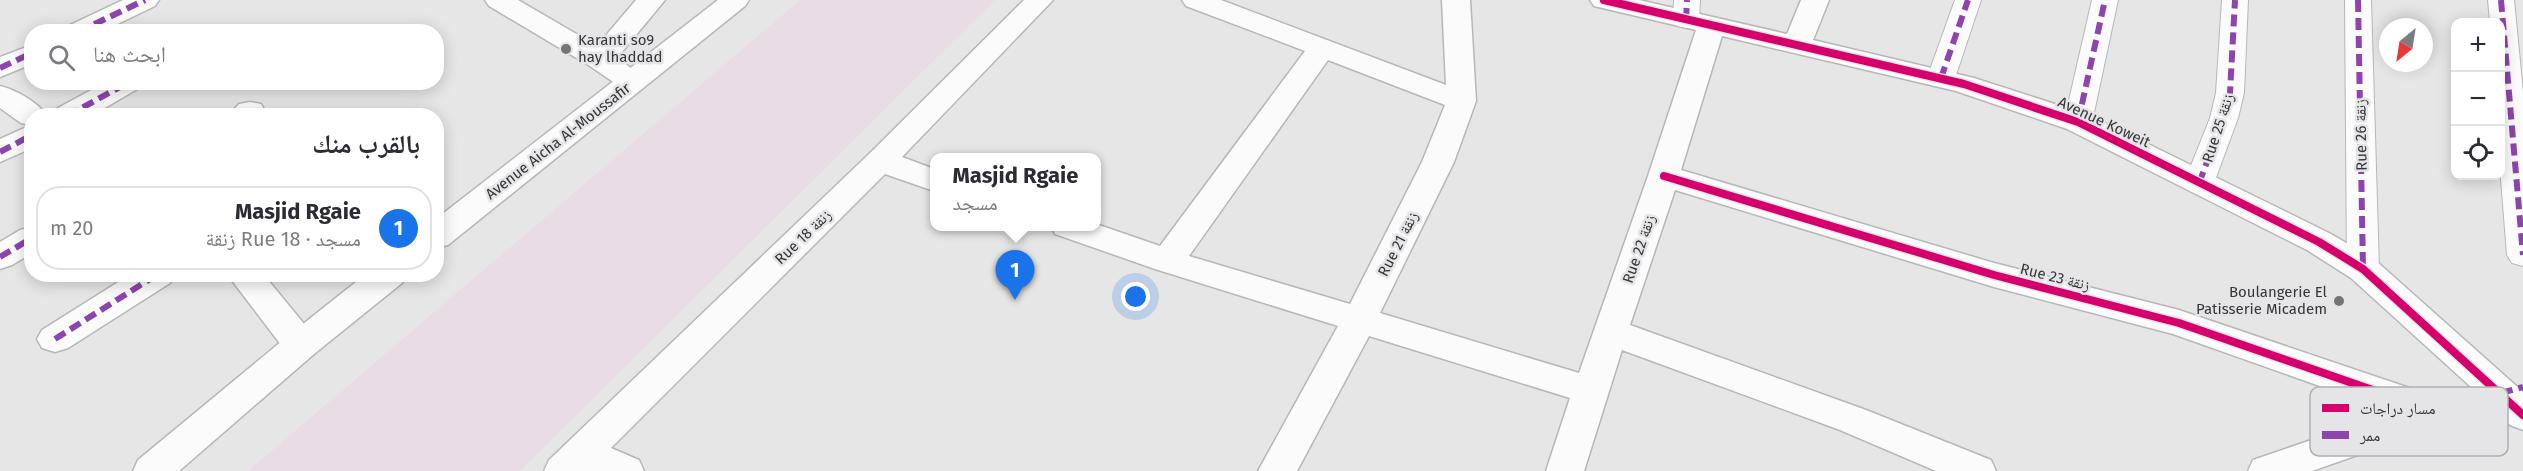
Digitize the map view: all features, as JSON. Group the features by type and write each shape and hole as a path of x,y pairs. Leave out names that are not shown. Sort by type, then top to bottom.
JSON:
{"street":[{"path":"95,24 145,0"},
{"path":"499,0 633,82"},
{"path":"600,60 651,0"},
{"name":"Avenue Aicha Al-Moussafir","path":"444,231 735,0"},
{"name":"Rue 18 زنقة","path":"573,461 880,161 1039,0"},
{"path":"1196,0 1461,101"},
{"name":"Rue 21 زنقة","path":"1277,471 1360,319 1438,162 1461,101 1459,29 1455,0"},
{"name":"Avenue Koweit","path":"1604,0 1695,15 1797,45 1941,78 2047,110 2078,122 2319,242 2363,269 2503,387"},
{"path":"1797,45 1815,0"},
{"path":"1941,78 1968,0"},
{"path":"2078,122 2105,0"},
{"name":"Rue 25 زنقة","path":"2199,183 2224,118 2230,93 2235,0"},
{"name":"Rue 26 زنقة","path":"2358,0 2363,269"},
{"path":"2501,0 2523,255"},
{"name":"Rue 22 زنقة","path":"1565,471 1664,176 1695,15"},
{"path":"1167,261 1322,48"},
{"path":"0,68 24,57"},
{"path":"82,108 114,90"},
{"path":"0,94 24,110"},
{"path":"0,152 24,139"},
{"path":"880,161 930,179"},
{"name":"Rue 23 زنقة","path":"1664,176 1994,275 2179,323 2364,387"},
{"path":"1081,231 1167,261 1592,391"},
{"path":"0,257 24,243"},
{"path":"55,339 145,282"},
{"path":"250,282 301,345"},
{"path":"152,471 301,345 380,282"},
{"path":"1610,332 1853,420 1977,471"},
{"path":"2267,471 2310,456"},
{"path":"573,461 625,471"}],"shaded area":[{"path":"800,0 995,0 520,471 248,471"}],"marked path":[{"path":"95,24 145,0"},
{"path":"1686,20 1687,0"},
{"path":"1941,78 1968,0"},
{"path":"2078,122 2105,0"},
{"path":"2199,183 2224,118 2230,93 2235,0"},
{"path":"2358,0 2363,269"},
{"path":"2501,0 2523,255"},
{"path":"0,68 24,57"},
{"path":"82,108 114,90"},
{"path":"0,152 24,139"},
{"path":"0,257 24,243"},
{"path":"55,339 145,282"},
{"path":"2508,391 2523,387"}],"cycle path":[{"path":"1604,0 1964,84 2078,122 2319,242 2363,269 2494,387"},
{"path":"1664,176 1994,275 2179,323 2364,387"},
{"path":"2508,400 2523,415"}],"place":[{"name":"Karanti so9 hay lhaddad","path":"566,49"},
{"name":"Masjid Rgaie","path":"1015,300"},
{"name":"Boulangerie El Patisserie Micadem","path":"2339,301"}]}
